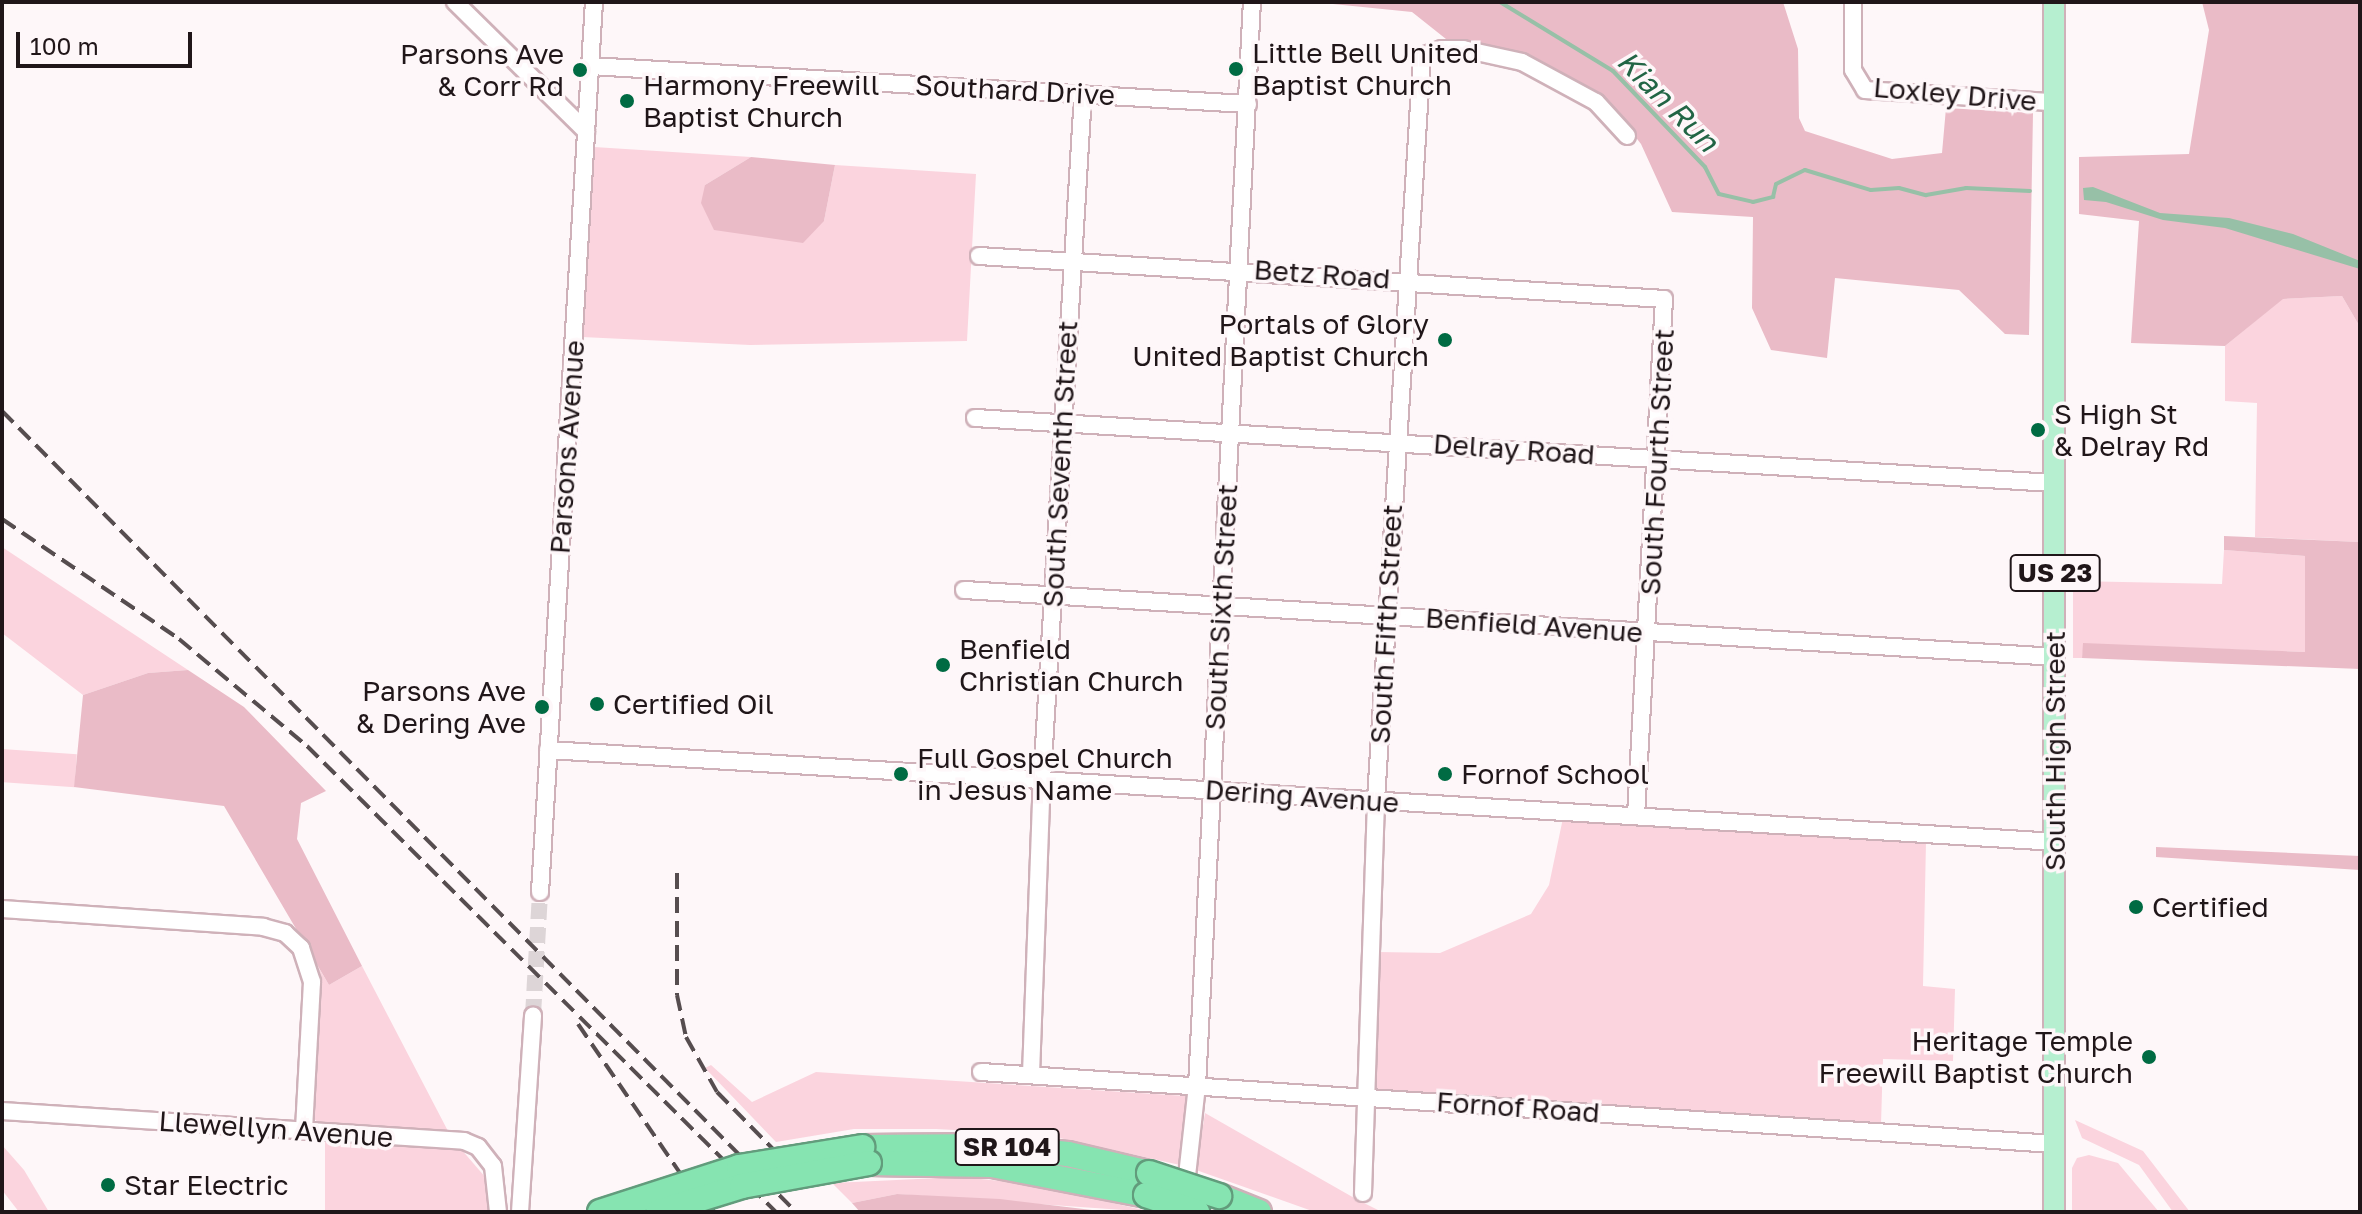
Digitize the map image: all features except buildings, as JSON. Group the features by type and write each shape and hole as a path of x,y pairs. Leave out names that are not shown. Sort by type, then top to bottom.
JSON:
{"highway":[{"name":"SR 104","path":"658,1212 742,1186 866,1155"},
{"name":"SR 104","path":"600,1212 739,1167 866,1155 992,1165 1148,1184 1219,1196 1259,1212"},
{"name":"SR 104","path":"1148,1184 1197,1212"}],"main road":[{"name":"South High Street","path":"2054,2 2054,1212"}],"street":[{"path":"455,2 586,131"},
{"name":"Parsons Avenue","path":"540,892 594,2"},
{"name":"South Sixth Street","path":"1183,1212 1197,1086 1220,605 1241,269 1252,2"},
{"name":"Loxley Drive","path":"1853,2 1857,84 1874,92 2053,102"},
{"name":"South Fifth Street","path":"1363,1193 1376,800 1422,56 1442,49 1463,49 1522,62 1596,102 1627,136"},
{"name":"Southard Drive","path":"590,66 1248,104"},
{"name":"South Seventh Street","path":"1031,1074 1042,780 1083,94"},
{"name":"Betz Road","path":"979,256 1073,258 1408,279 1664,299"},
{"name":"South Fourth Street","path":"1636,816 1664,299"},
{"name":"Delray Road","path":"975,418 2054,483"},
{"name":"Benfield Avenue","path":"964,590 2055,657"},
{"name":"Dering Avenue","path":"548,750 2056,842"},
{"path":"2,909 263,927 285,933 301,948 308,963 313,1000 304,1130"},
{"path":"520,1212 533,1015"},
{"name":"Fornof Road","path":"981,1072 2055,1144"},
{"name":"Llewellyn Avenue","path":"2,1111 464,1141 478,1147 493,1166 498,1212"}],"shaded area":[{"path":"1783,2 1798,49 1799,118 1805,131 1892,159 1942,153 1946,108 2033,113 2029,335 2005,334 1959,290 1835,278 1827,358 1771,350 1752,308 1753,217 1672,212 1641,144 1616,112 1563,75 1510,53 1446,39 1412,12 1323,3"},
{"path":"2202,2 2360,2 2360,327 2342,296 2283,299 2225,346 2131,343 2139,221 2079,214 2079,157 2189,154 2209,30"},
{"path":"594,147 751,157 705,185 824,221 835,165 976,174 967,341 750,345 582,337"},
{"path":"751,157 835,165 824,221 803,243 714,230 701,203 705,185"},
{"path":"2093,187 2160,213 2229,218 2293,234 2360,261 2360,269 2225,228 2163,220 2106,202 2084,200 2083,188"},
{"path":"2342,296 2360,327 2359,542 2255,537 2257,403 2225,401 2225,346 2282,299"},
{"path":"2360,512 2360,669 2082,658 2083,643 2305,652 2305,556 2224,550 2224,536 2359,542"},
{"path":"2,547 188,670 148,673 83,695 2,633"},
{"path":"2224,550 2305,556 2305,652 2084,644 2082,658 2073,658 2073,581 2222,584"},
{"path":"188,670 244,707 326,791 301,803 297,839 362,966 329,985 224,806 74,787 83,695 148,673"},
{"path":"2,749 77,754 75,787 2,782"},
{"path":"1563,818 1926,842 1923,986 1955,989 1953,1061 1883,1059 1881,1124 1372,1091 1378,952 1440,953 1531,914 1549,885"},
{"path":"2156,847 2360,856 2360,870 2156,857"},
{"path":"314,960 329,985 362,966 449,1133 322,1125 310,1116 319,1000"},
{"path":"711,1065 752,1102 816,1072 1186,1096 1180,1165 1046,1135 936,1129 854,1129 776,1142 705,1068"},
{"path":"1205,1113 1382,1212 1315,1212 1196,1170"},
{"path":"2075,1120 2143,1151 2190,1212 2173,1212 2139,1165 2082,1138"},
{"path":"325,1137 461,1149 486,1178 490,1212 325,1212"},
{"path":"2,1145 24,1170 49,1212 19,1212 2,1190"},
{"path":"2089,1155 2118,1163 2159,1212 2072,1212 2072,1168 2077,1158"},
{"path":"961,1177 1031,1184 1152,1212 897,1194 852,1203 832,1183"},
{"path":"897,1194 1000,1199 1109,1212 860,1212 852,1203"}],"waterway":[{"name":"Kian Run","path":"1500,2 1613,71 1705,167 1719,194 1753,202 1773,197 1776,184 1805,170 1871,190 1899,188 1926,195 1966,188 2030,191"}],"tunnel":[{"path":"533,1015 540,892"}],"railway":[{"path":"2,411 796,1212"},
{"path":"2,519 179,639 307,746 776,1212"},
{"path":"677,873 677,995 686,1037 717,1092 779,1155"},
{"path":"578,1024 686,1182 715,1212"}],"place":[{"name":"Little Bell United Baptist Church","path":"1236,69"},
{"name":"Parsons Ave & Corr Rd","path":"580,70"},
{"name":"Harmony Freewill Baptist Church","path":"627,101"},
{"name":"Portals of Glory United Baptist Church","path":"1445,340"},
{"name":"S High St & Delray Rd","path":"2038,430"},
{"name":"Benfield Christian Church","path":"943,665"},
{"name":"Certified Oil","path":"597,704"},
{"name":"Parsons Ave & Dering Ave","path":"542,707"},
{"name":"Full Gospel Church in Jesus Name","path":"901,774"},
{"name":"Fornof School","path":"1445,774"},
{"name":"Certified","path":"2136,907"},
{"name":"Heritage Temple Freewill Baptist Church","path":"2149,1057"},
{"name":"Star Electric","path":"108,1185"}]}
